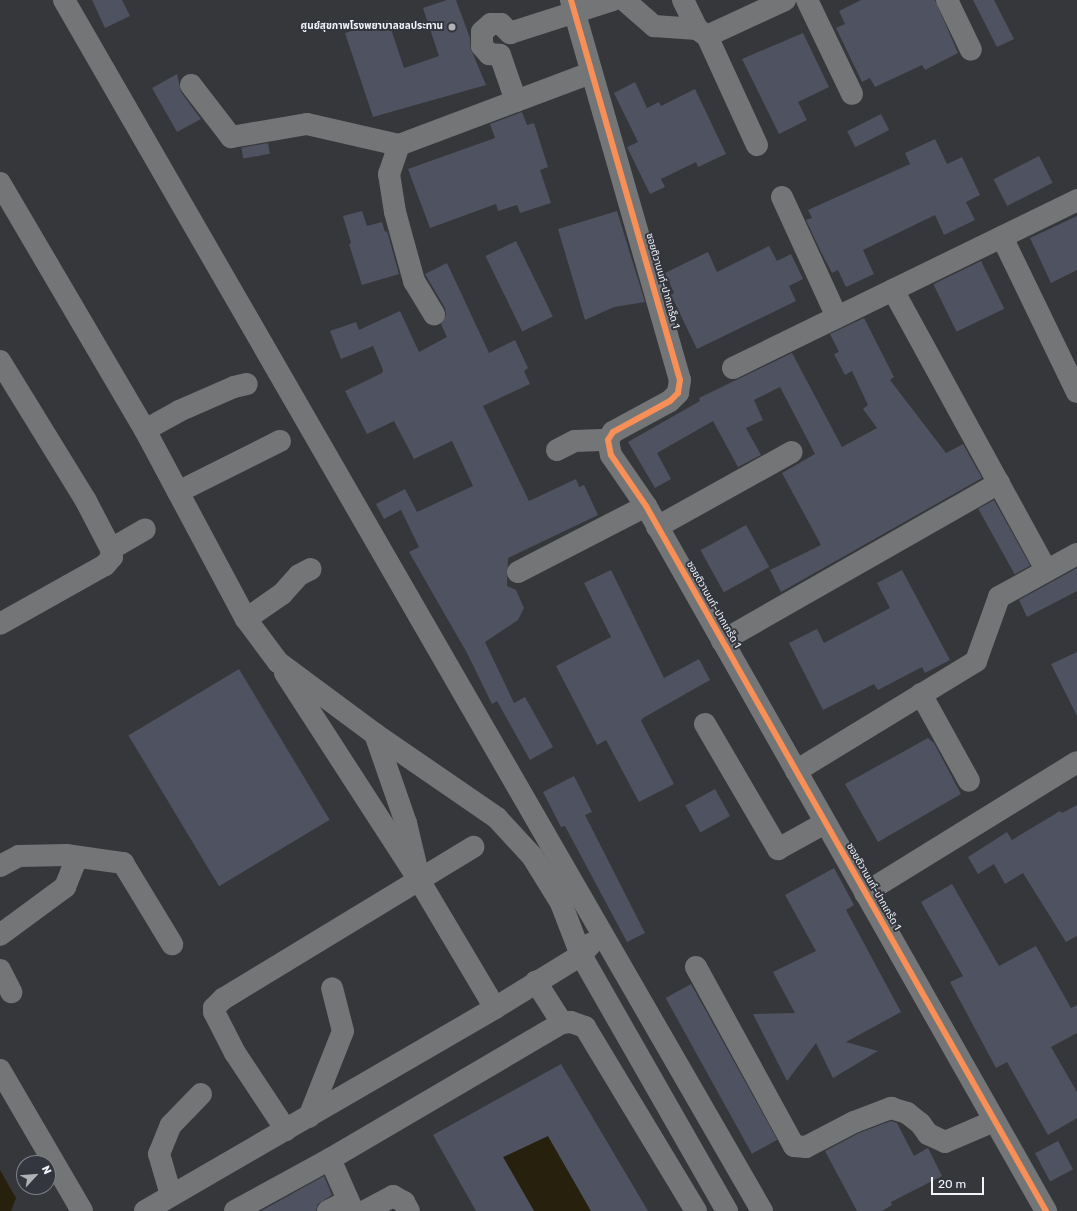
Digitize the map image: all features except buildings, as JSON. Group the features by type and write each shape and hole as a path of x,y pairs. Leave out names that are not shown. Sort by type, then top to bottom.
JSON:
{"street":[{"path":"64,0 599,931 762,1211"},
{"path":"516,101 500,55 489,54 482,46 482,32 491,24 501,24 510,33 573,6 613,0"},
{"path":"624,0 654,26 702,32 785,0"},
{"path":"683,0 702,32 757,145"},
{"path":"807,0 852,94"},
{"path":"948,0 971,50"},
{"name":"ซอยติวานนท์-ปากเกร็ด 1","path":"573,6 680,380 678,393 670,401 613,432 608,440 611,455 646,506 1046,1211"},
{"path":"191,85 231,138 307,124 399,145 591,73"},
{"path":"399,145 389,174 395,212 414,281 434,314"},
{"path":"0,183 145,430 246,619 278,662 419,880 495,1008"},
{"path":"782,197 837,317"},
{"path":"733,368 1077,200"},
{"path":"1002,237 1077,392"},
{"path":"893,290 1047,570"},
{"path":"0,624 105,565 112,557 111,549 86,501 2,369"},
{"path":"145,430 179,411 234,387 247,384"},
{"path":"558,450 575,441 608,440"},
{"path":"178,492 280,441"},
{"path":"658,527 792,452"},
{"path":"722,641 999,483"},
{"path":"518,572 646,506"},
{"path":"111,549 145,529"},
{"path":"796,771 976,661 999,598 1077,554"},
{"path":"246,619 282,594 300,575 311,569"},
{"path":"278,662 375,734 502,823 532,856 547,878 561,903 581,955 727,1211"},
{"path":"921,694 969,781"},
{"path":"705,724 778,850 825,823"},
{"path":"375,734 406,823 419,880"},
{"path":"865,893 1077,762"},
{"path":"286,1130 235,1053 214,1012 214,1008 223,999 474,847"},
{"path":"0,866 19,856 77,857 122,863 172,944"},
{"path":"0,935 65,887 77,857"},
{"path":"145,1211 495,1008 581,955 599,931"},
{"path":"696,967 794,1146 806,1147 860,1119 891,1108 907,1113 920,1123 928,1134 945,1142 994,1121"},
{"path":"0,970 11,992"},
{"path":"536,982 562,1023"},
{"path":"309,1117 342,1031 332,988"},
{"path":"234,1211 330,1159 562,1023 572,1022 585,1027 696,1211"},
{"path":"0,1070 82,1211"},
{"path":"171,1195 160,1154 171,1125 201,1094"},
{"path":"330,1159 356,1208"},
{"path":"328,1211 356,1208 393,1196 404,1202 409,1211"}],"shaded area":[{"path":"548,1136 591,1211 534,1211 503,1157"},
{"path":"0,1170 16,1198 11,1211 0,1211"}],"cycle path":[{"path":"571,0 680,380 678,393 670,401 613,432 608,440 611,455 646,506 1046,1211"}],"place":[{"name":"ศูนย์สุขภาพโรงพยาบาลชลประทาน","path":"452,27"}]}
